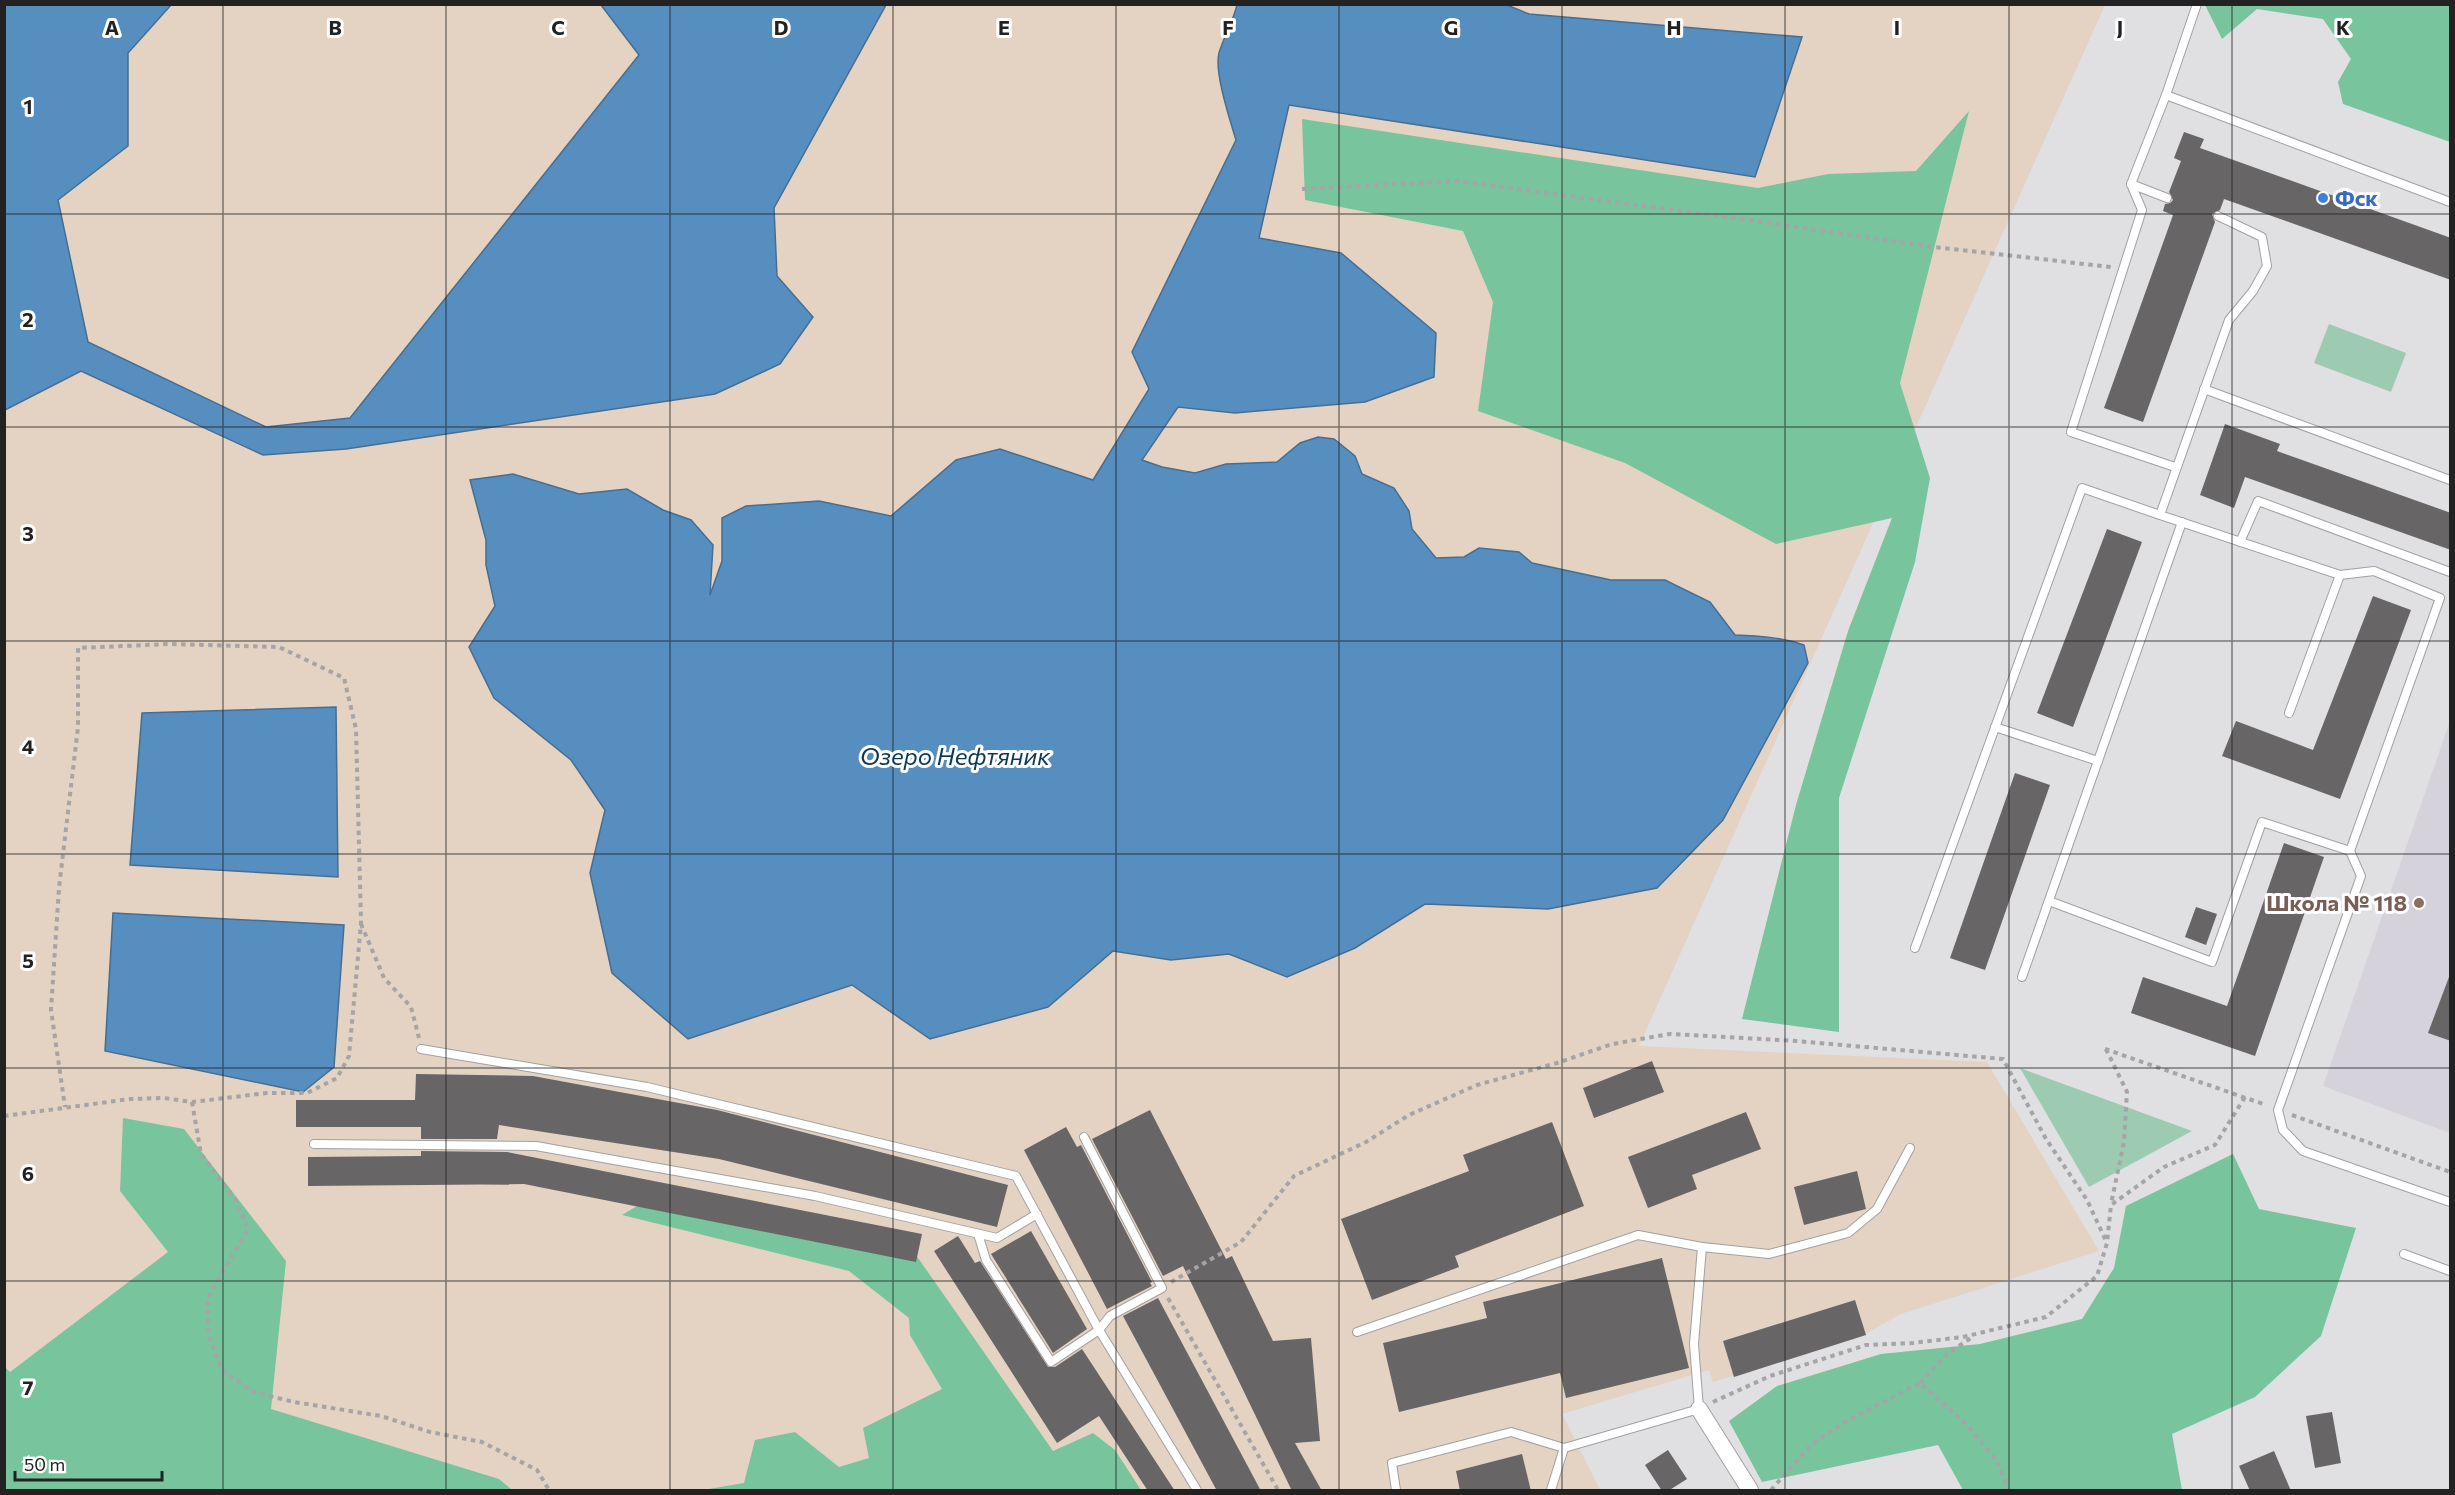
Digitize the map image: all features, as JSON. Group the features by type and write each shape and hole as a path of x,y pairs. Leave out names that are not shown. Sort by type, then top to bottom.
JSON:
{"street":[{"path":"1698,1409 1750,1491"}],"lane":[{"path":"2175,467 2071,432 2142,210 2131,184 2166,95 2197,4"},
{"path":"2166,95 2451,202"},
{"path":"2131,184 2168,198"},
{"path":"2160,515 2175,467 2229,320 2253,291 2267,266 2262,237 2218,216"},
{"path":"2204,389 2451,480"},
{"path":"1915,948 2082,488 2340,576 2374,571 2440,598 2350,851 2361,876 2278,1110 2283,1130 2303,1151 2451,1202"},
{"path":"2240,542 2259,501 2451,572"},
{"path":"2022,977 2182,522"},
{"path":"2289,713 2340,576"},
{"path":"1995,727 2098,761"},
{"path":"2049,901 2212,962 2262,822 2350,851"},
{"path":"421,1049 647,1087 1016,1176 1099,1330 1197,1491"},
{"path":"978,1234 986,1260 1051,1362 1099,1330 1110,1316 1162,1288 1084,1137"},
{"path":"314,1144 536,1146 815,1196 997,1238 1037,1214"},
{"path":"1358,1332 1638,1235 1702,1247 1768,1254 1848,1233 1877,1209 1910,1148"},
{"path":"1396,1491 1392,1463 1511,1432 1564,1448 1698,1409 1694,1344 1702,1247"},
{"path":"2404,1254 2451,1270"},
{"path":"1551,1491 1564,1448"}],"path":[{"path":"1302,189 1457,181 1926,246 2123,268"},
{"path":"4,1116 130,1099 164,1098 192,1102 267,1093 307,1093 337,1078 349,1056 361,923 356,729 344,678 279,647 169,644 78,648 78,727 59,888 51,1010 65,1107"},
{"path":"361,923 384,978 411,1007 421,1049"},
{"path":"1278,1491 1162,1288 1241,1242 1294,1176 1366,1142 1409,1115 1477,1085 1557,1063 1612,1044 1670,1034 1796,1041 2003,1059 2046,1138 2087,1200 2107,1243"},
{"path":"1698,1409 1770,1376 1866,1345 1913,1343 1977,1334 2046,1317 2097,1276 2107,1243 2111,1205 2124,1142 2127,1092 2105,1049"},
{"path":"2111,1205 2164,1167 2215,1145 2245,1097"},
{"path":"192,1102 201,1154 235,1199 248,1229 207,1299 209,1337 222,1370 253,1392 294,1402 381,1416 430,1432 482,1442 537,1470 549,1491"},
{"path":"1771,1491 1811,1444 1848,1420 1920,1383 1947,1354 1977,1334"},
{"path":"1920,1383 1966,1424 1996,1460 2009,1491"}],"shaded area":[{"path":"5,5 2105,5 1639,1046 1987,1062 2099,1251 1901,1314 1860,1337 1713,1382 1709,1370 1562,1414 1600,1490 5,1490"},
{"name":"Школа № 118","path":"2450,721 2450,1133 2323,1086"}],"green space":[{"path":"2205,5 2450,5 2450,142 2343,104 2338,82 2351,59 2323,19 2257,9 2222,39"},
{"path":"1969,111 1900,383 1930,478 1915,562 1839,798 1839,1032 1742,1019 1796,805 1848,631 1892,518 1776,544 1625,463 1478,411 1493,302 1463,231 1305,200 1302,119 1758,188 1828,174 1916,171"},
{"path":"2329,324 2406,353 2391,392 2314,363"},
{"path":"2020,1068 2192,1131 2089,1187"},
{"path":"123,1118 184,1129 286,1261 271,1409 499,1479 512,1490 5,1490 5,1367 10,1372 168,1252 120,1191"},
{"path":"2233,1154 2259,1209 2356,1228 2321,1336 2255,1397 2172,1434 2182,1490 1963,1490 1938,1445 1762,1482 1729,1421 1777,1386 1881,1354 1980,1344 2082,1319 2114,1268 2126,1206"},
{"path":"657,1194 909,1245 1053,1451 1093,1433 1115,1450 1141,1490 703,1490 744,1483 755,1440 795,1432 839,1467 869,1458 863,1428 942,1389 910,1335 909,1318 849,1271 622,1215"}],"water":[{"path":"5,4 171,5 128,53 128,146 58,200 88,342 266,427 350,418 639,55 601,5 886,5 774,208 777,276 813,317 780,364 715,394 346,449 263,455 81,371 5,410"},
{"name":"Озеро Нефтяник","path":"1237,5 1507,5 1529,14 1802,37 1755,177 1289,105 1259,238 1341,253 1436,333 1434,377 1365,402 1235,413 1178,407 1142,460 1162,467 1195,473 1226,464 1277,462 1300,443 1318,437 1334,439 1355,456 1362,474 1394,488 1409,511 1412,529 1436,558 1464,557 1479,548 1519,552 1532,563 1611,580 1665,580 1710,602 1735,635 1761,636 1804,645 1808,663 1723,820 1657,888 1548,909 1425,904 1355,948 1287,977 1229,954 1171,960 1113,951 1048,1007 930,1039 852,985 688,1039 612,973 590,873 605,810 571,760 494,698 469,647 495,606 486,565 486,540 470,480 513,474 579,494 627,489 663,510 691,520 713,545 710,595 722,561 722,518 746,506 819,501 891,516 956,460 1000,449 1093,480 1149,389 1132,352 1236,140 1223,96 1218,61"},
{"path":"336,707 338,877 130,865 142,713"},
{"path":"113,913 344,925 334,1067 303,1092 105,1051"}],"building":[{"path":"2184,132 2204,139 2200,148 2451,238 2451,280 2224,199 2220,210 2212,214 2215,222 2143,422 2104,408 2173,215 2163,211 2165,204 2173,200 2169,192 2181,161 2174,158"},
{"path":"2225,424 2280,444 2277,451 2451,513 2451,550 2245,477 2234,508 2200,495"},
{"path":"2107,529 2142,542 2073,727 2037,713"},
{"path":"2373,596 2411,610 2340,799 2222,756 2236,721 2313,750"},
{"path":"2015,773 2050,785 1985,970 1950,958"},
{"path":"2284,843 2324,857 2255,1056 2131,1013 2143,977 2227,1006"},
{"path":"2196,907 2217,914 2206,945 2185,937"},
{"path":"2449,977 2451,978 2451,1041 2428,1033"},
{"path":"1652,1061 1664,1092 1594,1118 1583,1088"},
{"path":"416,1074 533,1076 717,1110 1008,1185 997,1227 719,1159 499,1125 497,1139 421,1139 421,1127 296,1127 296,1100 415,1100"},
{"path":"1150,1110 1226,1259 1232,1256 1273,1341 1311,1338 1320,1441 1295,1443 1322,1491 1292,1491 1183,1266 1163,1276 1092,1139"},
{"path":"1746,1112 1761,1149 1692,1175 1697,1189 1648,1208 1628,1157"},
{"path":"1552,1122 1584,1206 1455,1256 1459,1267 1372,1300 1341,1219 1469,1171 1463,1155"},
{"path":"1066,1127 1077,1147 1081,1145 1152,1282 1150,1283 1152,1286 1107,1309 1024,1150"},
{"path":"421,1151 507,1152 922,1234 916,1262 524,1184 308,1186 308,1157 421,1156"},
{"path":"1857,1171 1866,1209 1804,1225 1794,1187"},
{"path":"1031,1231 1087,1329 1053,1353 991,1254"},
{"path":"958,1236 975,1263 980,1261 1048,1367 1055,1367 1082,1349 1175,1491 1148,1491 1099,1416 1057,1443 934,1251"},
{"path":"1662,1258 1689,1368 1566,1398 1560,1373 1399,1412 1383,1343 1487,1318 1483,1302"},
{"path":"1158,1298 1261,1491 1217,1491 1123,1316"},
{"path":"1855,1300 1866,1335 1734,1377 1723,1341"},
{"path":"2332,1412 2341,1463 2315,1468 2306,1416"},
{"path":"1668,1450 1687,1479 1668,1491 1662,1491 1645,1465"},
{"path":"2274,1451 2291,1491 2250,1491 2239,1466"},
{"path":"1522,1454 1531,1491 1460,1491 1456,1471"}],"place":[{"name":"Фск","path":"2323,198"},
{"name":"Школа № 118","path":"2419,903"}]}
